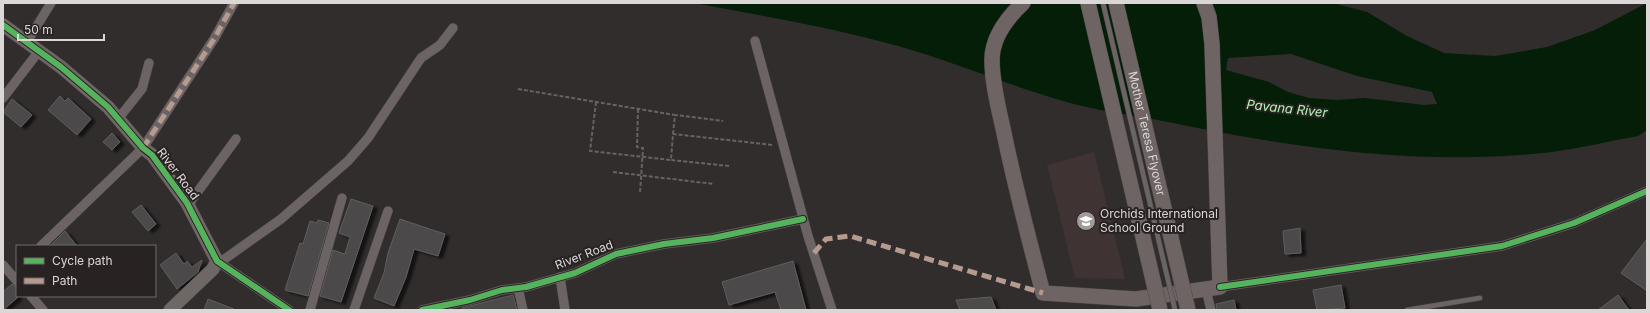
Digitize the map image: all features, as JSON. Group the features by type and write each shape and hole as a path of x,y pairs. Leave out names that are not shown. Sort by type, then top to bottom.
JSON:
{"main road":[{"path":"1023,3 1006,19 996,39 992,60 997,97 1018,199 1043,293 1138,305 1213,288 1218,214 1212,44 1209,16 1204,3"},
{"path":"1088,3 1160,310"},
{"name":"Mother Teresa Flyover","path":"1116,3 1188,310"}],"street":[{"path":"27,42 51,3"},
{"path":"42,245 143,148 214,39 234,3"},
{"name":"River Road","path":"3,25 62,67 108,107 143,148 152,155 188,205 218,262 289,310"},
{"path":"170,310 213,269 218,262 281,219 348,161 368,138 421,58 440,46 453,28"},
{"path":"755,41 804,219 832,310"},
{"path":"3,98 39,51"},
{"path":"118,119 142,89 149,63"},
{"path":"188,205 236,139"},
{"path":"1210,310 1213,288 1502,246 1574,224 1647,191"},
{"path":"310,310 342,198"},
{"path":"354,310 388,212"},
{"name":"River Road","path":"422,310 470,300 502,290 518,288 560,277 616,254 664,244 713,238 804,219"},
{"path":"3,265 15,275"},
{"path":"560,277 565,310"},
{"path":"518,288 523,310"},
{"path":"32,297 43,310"}],"lane":[{"path":"1103,3 1174,310"},
{"path":"1407,310 1480,298"}],"path":[{"path":"518,89 675,115 723,121"},
{"path":"596,102 590,151 729,166"},
{"path":"638,109 637,147 643,148 640,193"},
{"path":"671,160 675,115"},
{"path":"673,134 784,147"},
{"path":"613,172 714,184"}],"shaded area":[{"name":"Orchids International School Ground","path":"1094,152 1125,279 1075,278 1047,165"}],"water":[{"name":"Pavana River","path":"694,3 1333,3 1367,12 1407,36 1444,53 1495,56 1547,47 1595,30 1647,3 1647,130 1638,136 1574,149 1504,156 1408,156 1311,147 1263,140 1076,104 1042,95 940,59 873,39 822,27","holes":["1291,54 1357,76 1432,92 1437,104 1424,105 1365,98 1337,100 1309,98 1288,92 1269,82 1226,70 1228,58"]}],"building":[{"path":"60,96 65,101 68,98 91,119 77,135 48,110"},
{"path":"12,99 32,115 21,127 3,112"},
{"path":"112,133 120,142 112,150 103,142"},
{"path":"351,199 373,206 341,302 320,296 333,250 345,254 350,237 339,233"},
{"path":"141,205 156,224 148,231 132,212"},
{"path":"400,219 445,234 438,256 414,249 406,277 394,306 374,298 384,273 388,253"},
{"path":"318,220 329,223 308,296 285,290 300,243 303,244 310,221 317,223"},
{"path":"1300,228 1301,253 1285,254 1283,231"},
{"path":"65,231 76,245 51,245"},
{"path":"1647,239 1647,291 1621,273"},
{"path":"176,253 184,264 187,261 192,267 202,260 198,272 177,289 160,265"},
{"path":"793,261 806,310 781,310 775,292 729,305 722,282"},
{"path":"12,284 16,286 17,298 3,310 3,292"},
{"path":"1341,285 1345,308 1317,310 1313,290"},
{"path":"513,295 517,310 462,310 462,308"},
{"path":"1618,295 1629,310 1598,310"},
{"path":"991,297 996,310 960,310 956,300"},
{"path":"208,299 234,309 234,310 204,310"},
{"path":"1234,300 1236,310 1217,310 1216,304"}],"marked path":[{"path":"143,148 214,39 234,3"},
{"path":"814,253 826,239 850,236 1043,293"}],"cycle path":[{"path":"3,25 61,67 108,107 143,148 152,155 187,203 217,261 289,310"},
{"path":"1220,287 1502,246 1574,223 1647,191"},
{"path":"422,310 470,300 502,290 526,287 575,273 616,254 664,244 713,238 803,219"}],"place":[{"name":"Orchids International School Ground","path":"1086,221"}]}
